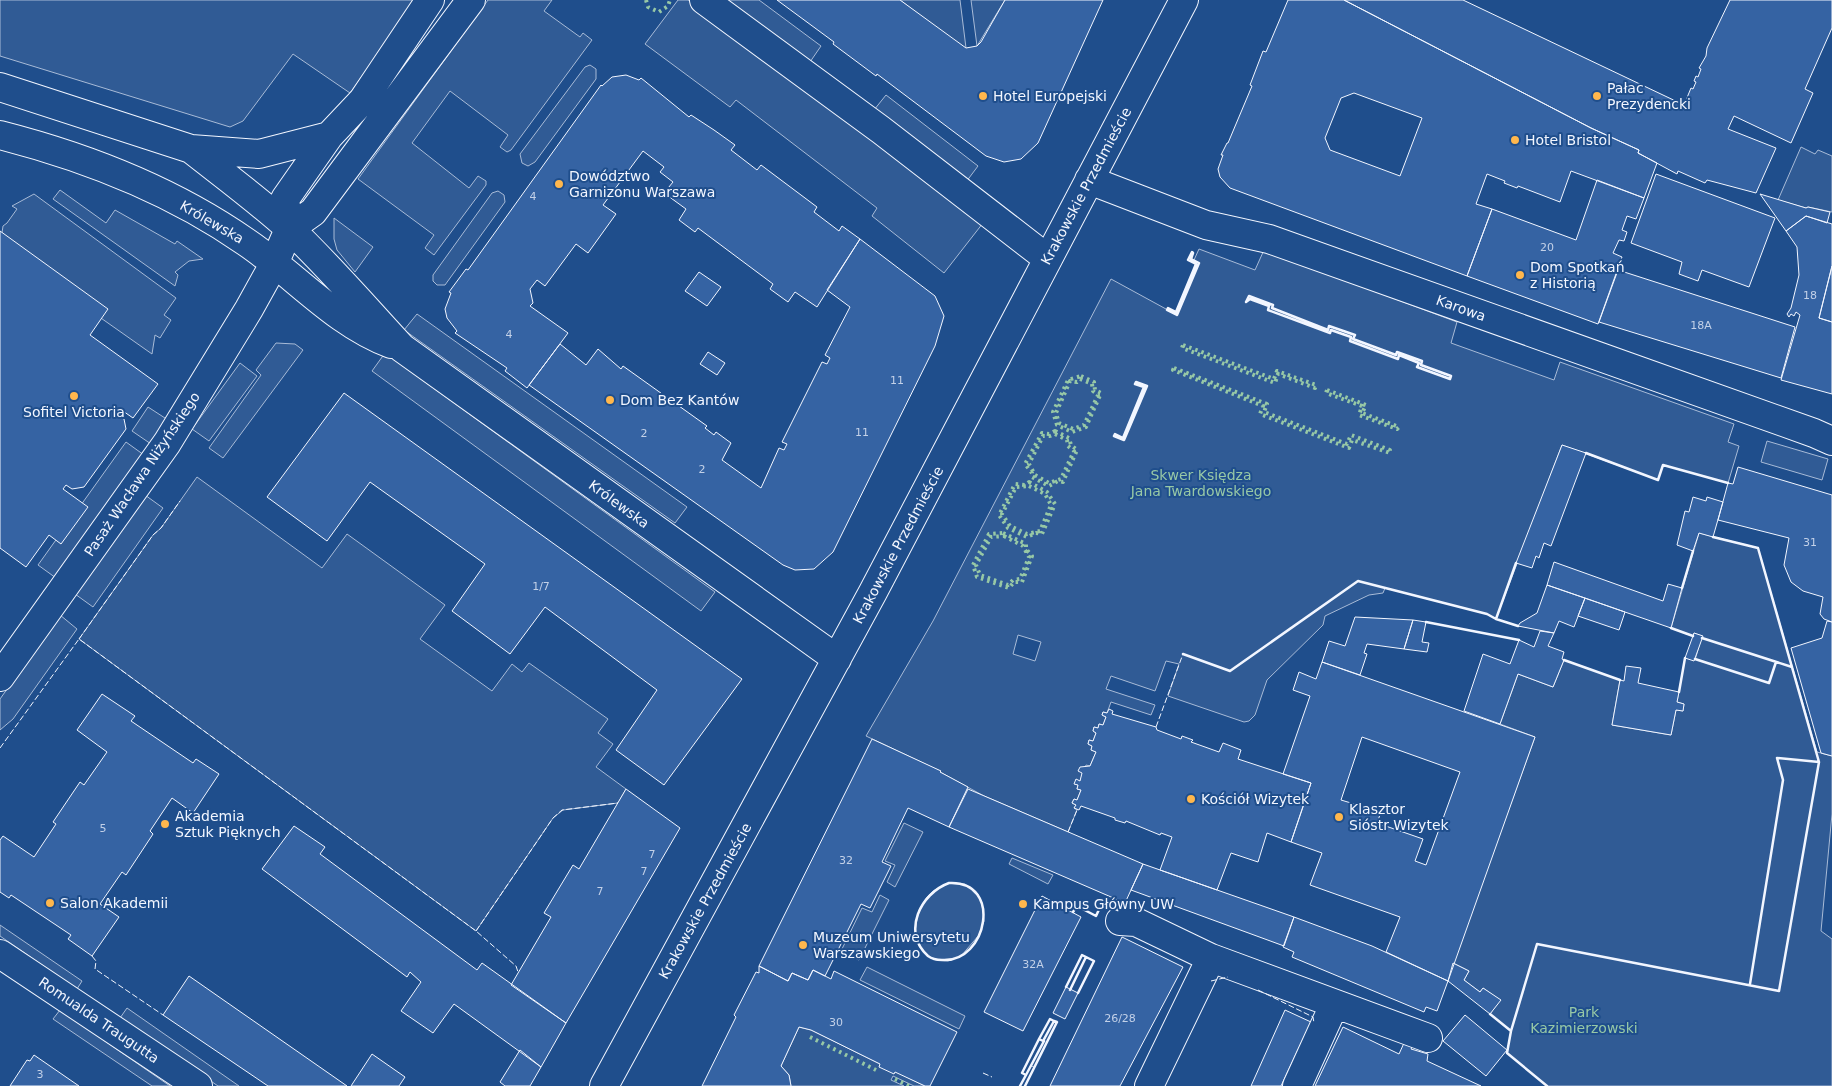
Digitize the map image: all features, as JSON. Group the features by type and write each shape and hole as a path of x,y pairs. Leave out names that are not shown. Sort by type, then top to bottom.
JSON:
{"street":[{"path":"430,0 362,100 329,136 285,199 289,229 314,212 471,0"},
{"path":"704,0 881,130 1048,258"},
{"name":"Krakowskie Przedmieście","path":"604,1086 837,659 1184,0"},
{"path":"0,87 191,149 259,154 329,136"},
{"name":"Królewska","path":"0,135 34,144 138,182 224,226 344,319 372,337 402,348"},
{"name":"Królewska","path":"191,149 248,192 289,229 344,283 402,348 837,659"},
{"name":"Karowa","path":"1090,180 1206,225 1270,239 1814,433 1832,442"},
{"name":"Pasaż Wacława Niżyńskiego","path":"0,677 167,443 249,309 274,264 289,229"},
{"path":"1120,921 1136,922 1211,958 1334,1005 1428,1038"},
{"name":"Romualda Traugutta","path":"0,954 198,1086"},
{"path":"1149,1086 1211,958"},
{"path":"1297,1086 1334,1005"}],"shaded area":[{"path":"0,0 416,0 350,93 293,54 243,121 230,127 0,56"},
{"path":"488,0 552,0 544,11 580,37 583,33 592,40 511,150 507,152 500,147 508,135 450,91 412,143 469,188 478,176 486,181 486,185 434,255 425,248 434,235 358,179"},
{"path":"678,0 688,0 875,139 983,223 944,273 872,216 877,208 736,100 730,107 645,44"},
{"path":"725,0 759,0 821,46 810,62"},
{"path":"900,0 960,0 966,48 961,46"},
{"path":"971,0 1005,0 977,46"},
{"path":"590,65 596,69 596,79 535,162 528,166 522,163 520,154 585,67"},
{"path":"886,95 978,166 966,182 874,110"},
{"path":"1801,147 1815,154 1818,150 1832,156 1832,212 1806,208 1778,200"},
{"path":"60,190 106,223 115,210 175,244 177,241 203,259 189,261 175,272 178,275 175,286 53,199"},
{"path":"498,191 504,195 505,202 445,285 437,285 433,281 433,275 492,193"},
{"path":"34,194 176,298 164,315 171,320 160,338 155,335 152,354 0,247 3,226 17,209 12,206"},
{"path":"334,218 373,247 355,272 337,250 334,239"},
{"name":"Skwer Księdza Jana Twardowskiego","path":"1199,249 1255,270 1264,250 1457,322 1451,343 1554,380 1560,362 1734,424 1728,442 1739,446 1728,483 1663,465 1658,480 1562,445 1496,619 1487,614 1385,588 1383,593 1369,595 1325,616 1323,625 1267,680 1255,715 1249,721 1244,722 1168,696 1179,664 1166,661 1155,691 1111,676 1106,689 1155,705 1151,715 1111,702 1107,713 1103,712 1102,715 1106,717 1103,725 1099,724 1098,728 1094,727 1093,731 1096,733 1093,741 1089,740 1088,744 1092,746 1091,750 1096,752 1090,766 1086,765 1080,781 1075,784 1078,785 1077,789 1081,790 1077,800 1074,799 1072,803 1076,805 1074,808 1077,810 1068,832 984,796 940,771 866,736 933,621 1111,279 1177,315 1199,263 1194,260","holes":["1018,635 1041,642 1035,661 1013,654"]},
{"path":"417,314 687,507 675,523 404,330"},
{"path":"276,343 295,344 303,350 223,458 209,448 261,375 256,370"},
{"path":"385,353 715,592 701,611 372,371"},
{"path":"240,363 257,376 209,441 192,429"},
{"path":"148,407 168,420 151,444 132,431"},
{"path":"1767,441 1828,459 1822,480 1761,462"},
{"path":"126,442 144,455 56,578 38,565"},
{"path":"197,477 322,568 347,534 445,605 420,639 492,691 512,664 522,672 529,663 608,719 598,733 613,744 596,767 626,789 618,803 563,810 553,818 476,931 79,639"},
{"path":"145,495 163,508 93,607 75,594"},
{"path":"1699,533 1758,548 1817,752 1832,756 1832,814 1821,931 1832,939 1832,1086 1547,1086 1507,1053 1511,1031 1490,1014 1500,1000 1483,988 1480,992 1464,980 1469,971 1453,963 1535,737 1500,724 1518,674 1553,687 1564,660 1620,680 1612,725 1671,735 1676,710 1683,711 1684,704 1677,702 1685,658 1695,660 1702,636 1694,633 1693,636 1671,628"},
{"path":"60,615 77,629 13,719 0,730 0,699"},
{"path":"904,823 923,832 895,887 887,882 895,865 885,861"},
{"path":"1012,858 1053,875 1048,884 1009,864"},
{"path":"949,883 965,884 978,894 982,904 984,921 979,935 961,956 948,961 936,960 929,957 919,946 915,934 917,919 919,910 927,897 933,891"},
{"path":"880,895 889,900 859,960 838,949 842,949 862,908 872,912"},
{"path":"0,925 82,981 77,989 0,936"},
{"path":"867,967 965,1016 959,1029 860,980"},
{"path":"127,1008 239,1086 218,1086 120,1018"},
{"path":"60,1010 170,1086 152,1086 53,1019"},
{"path":"1054,1021 1057,1022 1034,1067 1031,1066"},
{"path":"799,1027 811,1030 925,1086 914,1086 893,1076 891,1080 904,1086 791,1086 789,1075 781,1066"}],"building":[{"name":"Hotel Europejski","path":"777,0 900,0 966,48 977,46 981,42 1005,0 1103,0 1038,143 1021,159 1004,162 986,156 877,74 876,76 833,44 834,42"},
{"name":"Hotel Bristol","path":"1288,0 1344,0 1591,128 1639,150 1638,153 1657,163 1644,198 1571,171 1560,202 1518,186 1517,188 1487,174 1476,204 1492,209 1467,276 1230,188 1220,177 1218,169 1223,155 1221,155 1252,86 1250,85 1263,51 1266,52","holes":["1354,93 1422,118 1400,176 1330,150 1325,138 1341,98"]},
{"name":"Pałac Prezydencki","path":"1344,0 1463,0 1684,105 1691,88 1693,89 1696,76 1698,77 1701,69 1699,68 1706,56 1707,48 1730,0 1832,0 1832,28 1805,89 1813,93 1791,143 1734,116 1728,129 1776,148 1756,193 1707,180 1705,183 1678,171 1677,174 1638,153 1639,150 1591,128"},
{"path":"626,75 639,80 641,78 689,117 691,115 735,145 731,150 757,170 761,165 817,207 814,212 839,231 842,226 860,239 817,307 795,292 788,302 770,289 773,284 698,228 695,232 679,220 686,209 664,193 673,182 660,172 664,167 643,151 603,205 616,214 588,253 576,244 545,286 537,280 530,289 533,303 530,306 568,333 527,388 505,371 507,368 455,333 457,331 447,318 445,309 451,293 449,292 466,269 468,270 601,85 612,77"},
{"path":"1656,174 1775,218 1749,287 1702,270 1698,281 1679,274 1682,262 1631,243"},
{"path":"1597,180 1644,198 1636,219 1627,216 1622,230 1627,232 1624,241 1619,240 1613,253 1622,257 1598,324 1467,276 1492,209 1576,240"},
{"path":"1760,194 1806,208 1830,212 1827,223 1806,216 1786,231"},
{"path":"1806,216 1832,224 1832,266 1819,318 1832,322 1832,394 1781,380 1800,315 1796,312 1794,316 1791,314 1789,317 1787,314 1791,308 1799,275 1797,247 1786,231"},
{"name":"Sofitel Victoria","path":"0,231 108,309 90,335 158,384 133,418 120,409 117,414 124,419 126,429 84,487 72,489 66,485 63,489 88,507 61,544 49,535 26,567 0,548"},
{"name":"Dom Bez Kantów","path":"860,239 935,296 944,316 935,346 833,552 814,569 795,570 783,565 529,385 560,344 586,365 598,349 621,369 623,366 707,426 705,428 714,435 716,432 731,443 722,460 761,488 779,448 784,450 787,444 782,442 822,362 827,364 830,358 825,355 850,307 827,290"},
{"path":"1832,266 1832,322 1819,318"},
{"path":"1618,270 1795,327 1781,378 1599,322"},
{"path":"699,272 721,287 707,306 685,291"},
{"path":"708,352 725,363 717,375 700,364"},
{"path":"344,393 742,679 664,785 616,750 657,690 545,607 510,654 452,611 485,564 370,482 327,541 267,497"},
{"path":"1562,445 1586,453 1551,546 1544,543 1539,558 1536,556 1532,568 1516,563"},
{"path":"1738,467 1832,495 1832,622 1824,619 1820,614 1823,597 1803,591 1791,582 1784,565 1789,538 1718,520 1728,483 1733,484"},
{"path":"1693,497 1706,501 1707,497 1723,502 1713,537 1699,533 1693,551 1677,545 1685,511 1689,512"},
{"path":"1554,562 1663,601 1668,584 1682,588 1671,628 1547,585"},
{"path":"1547,585 1585,598 1574,627 1559,621 1554,633 1518,626 1537,613"},
{"path":"1585,598 1625,612 1619,630 1578,616"},
{"path":"1355,617 1413,620 1404,649 1367,644 1364,653 1367,654 1360,675 1322,662 1329,641 1345,646"},
{"path":"1413,620 1426,622 1422,642 1429,643 1427,652 1404,649"},
{"path":"1827,621 1832,622 1832,756 1821,753 1791,648 1822,638"},
{"path":"1540,631 1554,633 1548,646 1564,652 1562,659 1564,660 1553,687 1518,674 1500,724 1464,711 1483,654 1510,664 1519,640 1534,647"},
{"path":"1694,633 1703,636 1694,661 1685,658"},
{"name":"Klasztor Sióstr Wizytek","path":"1322,662 1535,737 1448,981 1386,952 1400,917 1310,885 1322,853 1291,842 1311,783 1283,774 1310,696 1293,690 1299,672 1316,679","holes":["1362,737 1460,772 1426,865 1415,861 1423,839 1377,823 1381,812 1341,800"]},
{"path":"1626,666 1641,668 1638,683 1679,692 1677,702 1684,704 1683,711 1676,710 1671,735 1612,725 1620,680 1624,681"},
{"path":"102,694 135,716 131,721 193,763 196,759 219,774 193,813 172,798 150,831 153,834 126,875 122,872 100,904 119,917 92,956 68,939 71,935 11,895 9,898 0,892 0,840 3,836 34,857 56,824 53,822 80,782 84,785 107,752 77,730"},
{"name":"Kościół Wizytek","path":"1109,709 1113,711 1112,714 1156,727 1157,730 1181,739 1182,736 1193,740 1191,742 1219,752 1223,743 1241,750 1238,759 1311,783 1291,842 1267,833 1258,862 1231,853 1217,890 1160,870 1172,837 1161,833 1160,835 1126,821 1125,823 1115,820 1115,818 1081,806 1079,810 1074,808 1076,805 1072,803 1074,799 1077,800 1081,790 1077,789 1078,785 1074,784 1076,779 1080,781 1082,773 1078,771 1080,767 1090,766 1096,752 1091,750 1092,746 1088,744 1089,740 1093,741 1096,733 1093,731 1094,727 1098,728 1099,724 1103,725 1106,717 1102,715 1103,712 1107,713"},
{"path":"872,739 941,771 968,787 949,827 908,808 882,862 891,866 870,908 861,904 825,976 813,970 808,980 792,973 788,981 759,966"},
{"path":"626,789 680,828 566,1023 511,985 551,917 544,913 573,865 579,869"},
{"path":"968,789 1143,864 1125,903 949,827"},
{"path":"294,826 325,847 320,854 477,970 482,963 566,1023 541,1067 454,1004 433,1033 401,1011 421,982 410,972 407,977 262,869"},
{"path":"1143,864 1294,917 1284,946 1131,890"},
{"path":"1042,896 1081,917 1023,1031 984,1012"},
{"path":"1294,917 1372,946 1448,981 1437,1011 1426,1007 1424,1012 1292,957 1294,952 1283,947"},
{"path":"1122,937 1183,967 1120,1086 1050,1086"},
{"path":"1453,963 1469,971 1464,980 1480,992 1483,988 1501,1000 1490,1014 1448,981"},
{"path":"759,966 788,981 792,973 808,980 813,970 831,979 834,971 957,1032 930,1086 925,1086 895,1072 894,1074 879,1067 880,1064 811,1030 799,1027 781,1066 789,1075 791,1086 702,1086 736,1017 734,1015 756,972 759,973"},
{"path":"189,976 347,1086 268,1086 163,1015"},
{"path":"1066,987 1078,993 1065,1019 1053,1013"},
{"path":"1285,1010 1311,1022 1281,1086 1251,1086"},
{"path":"1465,1015 1507,1050 1486,1076 1443,1041"},
{"path":"1343,1027 1399,1054 1404,1043 1412,1047 1411,1049 1428,1054 1427,1061 1481,1086 1315,1086"},
{"path":"520,1050 541,1067 530,1086 505,1086 500,1082"},
{"path":"372,1054 405,1077 399,1086 351,1086"},
{"path":"34,1055 79,1086 10,1086 27,1060 30,1061"}],"hedge":[{"path":"646,0 648,7 659,12 668,6 670,0"},
{"path":"1183,345 1274,379 1277,371 1316,385 1315,388 1278,374 1275,383 1182,348 1183,345"},
{"path":"1174,368 1267,404 1264,412 1347,444 1351,435 1390,450 1390,453 1352,440 1349,448 1260,414 1263,406 1173,370 1174,368"},
{"path":"1081,376 1094,382 1095,390 1101,393 1086,427 1072,432 1057,425 1053,412 1068,380 1081,376"},
{"path":"1080,379 1092,384 1093,391 1098,395 1084,425 1073,429 1059,423 1056,413 1070,381 1077,382 1080,379"},
{"path":"1327,390 1366,405 1362,413 1399,427 1397,429 1359,415 1362,406 1326,393 1327,390"},
{"path":"1055,431 1069,438 1071,445 1077,450 1063,482 1058,481 1049,486 1032,477 1032,473 1025,464 1042,433 1049,434 1055,431"},
{"path":"1055,434 1067,440 1068,446 1074,451 1061,479 1049,483 1035,475 1029,464 1043,436 1055,434"},
{"path":"1029,482 1047,492 1055,504 1042,534 1036,533 1027,537 1008,528 999,515 1015,484 1025,485 1029,482"},
{"path":"1029,486 1045,494 1051,505 1040,531 1027,534 1010,526 1002,514 1016,487 1029,486"},
{"path":"1003,533 1026,544 1026,549 1032,556 1022,582 1014,582 1009,588 977,577 973,565 989,534 1003,533"},
{"path":"1004,536 1023,546 1029,557 1020,579 1013,580 1008,585 980,575 976,565 991,537 1004,536"},
{"path":"810,1037 876,1070"},
{"path":"895,1079 909,1086"}],"fence":[{"path":"79,639 153,535 161,528 180,501"},
{"path":"0,748 79,639 476,931 516,966 518,972"},
{"path":"1156,727 1183,654"},
{"path":"476,931 553,818 562,810 618,803"},
{"path":"1068,832 1077,810"},
{"path":"92,956 96,961 95,969 163,1015"},
{"path":"1211,981 1228,977"},
{"path":"1258,990 1313,1017 1314,1023"},
{"path":"983,1073 992,1077"}],"wall":[{"path":"1192,252 1191,259 1199,263 1177,315 1167,310 1168,308 1176,312 1196,264 1188,260 1192,252"},
{"path":"1249,296 1273,305 1272,308 1328,330 1329,326 1355,335 1353,339 1396,355 1397,352 1422,361 1421,365 1451,376 1450,379 1417,367 1419,363 1399,355 1398,359 1350,341 1351,337 1331,330 1330,333 1268,310 1269,306 1250,299 1246,302 1249,296"},
{"path":"1136,382 1147,386 1124,440 1114,436 1115,434 1123,438 1144,387 1135,384 1136,382"},
{"path":"1586,453 1658,480 1663,465 1728,483"},
{"path":"1490,1014 1511,1031 1537,944 1779,991 1819,762 1758,548 1713,537"},
{"path":"1682,588 1693,551"},
{"path":"1516,563 1496,619 1518,626"},
{"path":"1183,654 1230,671 1358,581 1487,614 1496,619"},
{"path":"1426,622 1519,640"},
{"path":"1671,628 1693,636"},
{"path":"1702,638 1792,667"},
{"path":"1679,692 1685,658"},
{"path":"1695,659 1769,683 1776,662"},
{"path":"1564,660 1620,680"},
{"path":"1750,984 1783,780 1777,758 1819,762"},
{"path":"949,883 966,886 977,894 983,907 983,922 979,936 970,949 958,957 936,960 928,956 920,946 916,936 915,925 918,914 930,895 949,883"},
{"path":"1073,912 1077,906 1096,916 1102,903 1118,910"},
{"path":"1066,987 1082,955 1094,961 1078,993"},
{"path":"1070,990 1086,957"},
{"path":"1050,1019 1054,1021 1043,1041 1039,1039 1050,1019"},
{"path":"1025,1086 1057,1022 1054,1021"},
{"path":"1511,1031 1507,1053 1547,1086"},
{"path":"1039,1039 1022,1073 1026,1075 1044,1041"},
{"path":"1020,1086 1026,1075"}],"place":[{"name":"Hotel Europejski","path":"983,96"},
{"name":"Pałac Prezydencki","path":"1597,96"},
{"name":"Hotel Bristol","path":"1515,140"},
{"name":"Dowództwo Garnizonu Warszawa","path":"559,184"},
{"name":"Dom Spotkań z Historią","path":"1520,275"},
{"name":"Sofitel Victoria","path":"74,396"},
{"name":"Dom Bez Kantów","path":"610,400"},
{"name":"Kościół Wizytek","path":"1191,799"},
{"name":"Klasztor Sióstr Wizytek","path":"1339,817"},
{"name":"Akademia Sztuk Pięknych","path":"165,824"},
{"name":"Salon Akademii","path":"50,903"},
{"name":"Kampus Główny UW","path":"1023,904"},
{"name":"Muzeum Uniwersytetu Warszawskiego","path":"803,945"}],"park label":[{"name":"Park Kazimierzowski","path":"1584,1020"}]}
